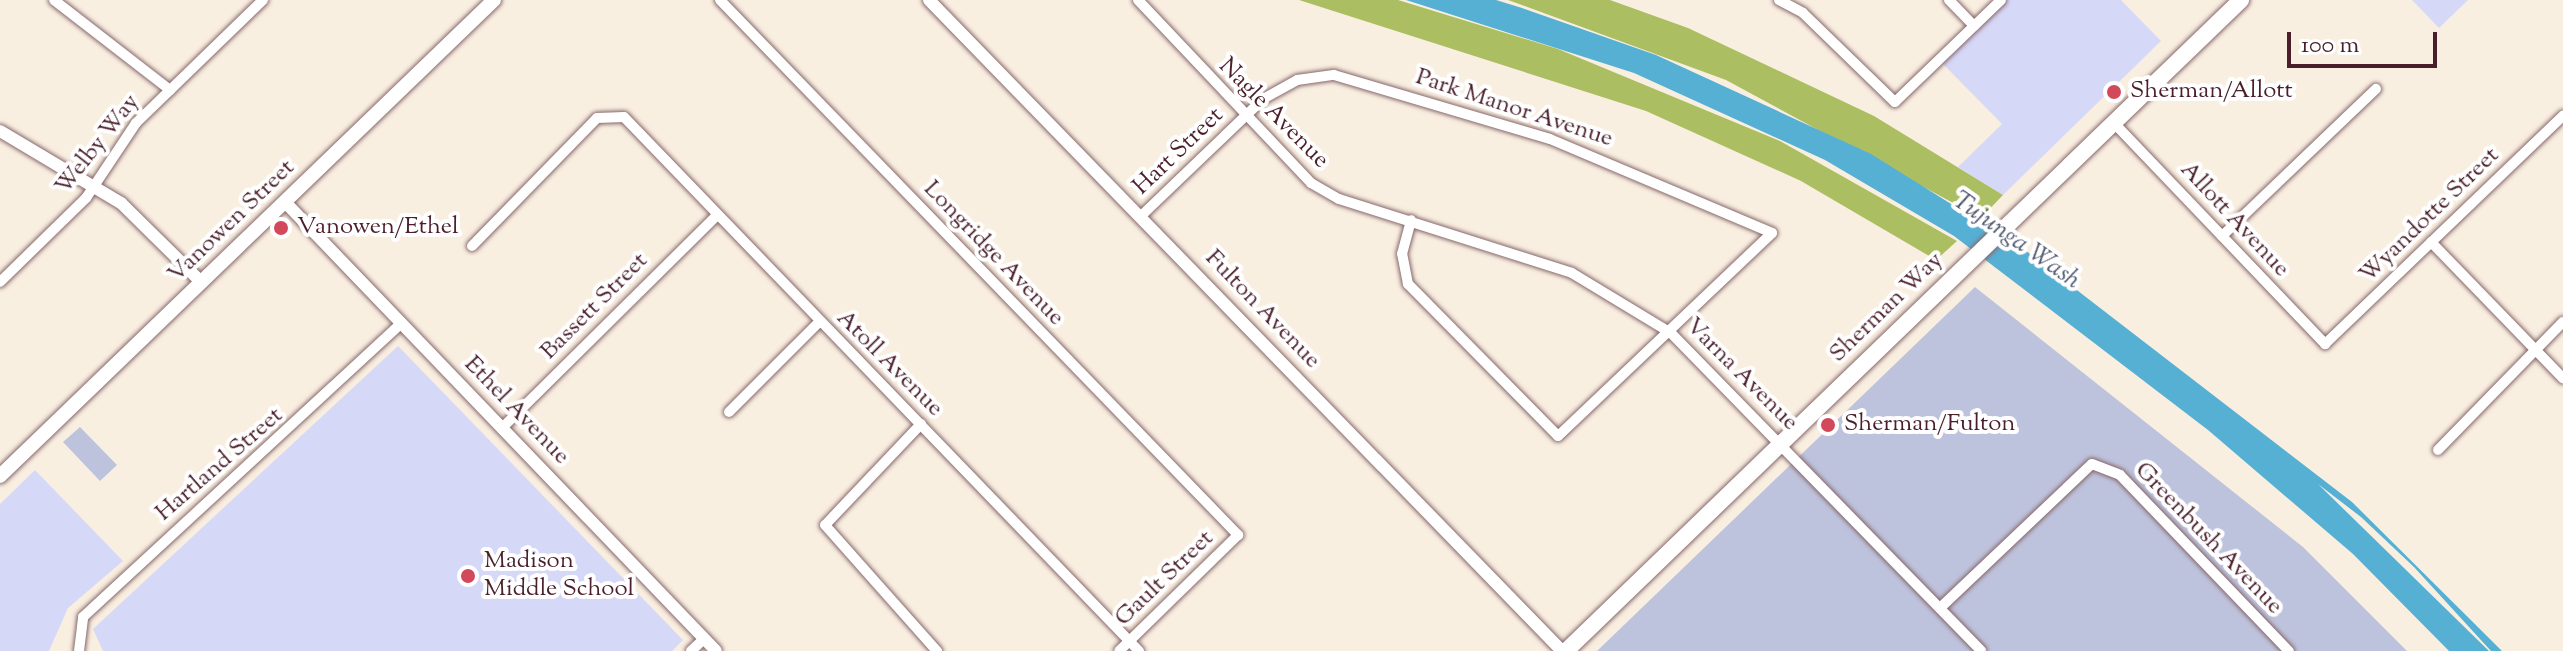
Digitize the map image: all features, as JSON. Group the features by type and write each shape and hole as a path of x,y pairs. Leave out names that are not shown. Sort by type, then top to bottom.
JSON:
{"main road":[{"name":"Vanowen Street","path":"0,476 494,0"},
{"name":"Sherman Way","path":"1564,651 2241,0"}],"street":[{"path":"54,0 170,90"},
{"name":"Welby Way","path":"0,282 94,186 118,145 263,0"},
{"name":"Longridge Avenue","path":"720,0 1238,535"},
{"name":"Fulton Avenue","path":"929,0 1564,651"},
{"name":"Nagle Avenue","path":"1138,0 1245,117 1323,191 1411,220"},
{"path":"1949,0 1974,26"},
{"path":"1788,2 1895,102 2001,0"},
{"name":"Park Manor Avenue","path":"1245,117 1282,86 1334,75 1550,139 1663,181 1772,233 1671,333"},
{"path":"2222,236 2376,89"},
{"name":"Atoll Avenue","path":"472,246 606,114 624,117 1139,651"},
{"name":"Wyandotte Street","path":"2325,344 2563,116"},
{"name":"Hart Street","path":"1141,216 1245,117"},
{"name":"Allott Avenue","path":"2114,123 2325,344"},
{"path":"0,131 94,186 139,218 201,282"},
{"name":"Ethel Avenue","path":"285,202 716,651"},
{"name":"Bassett Street","path":"502,428 717,215"},
{"path":"1411,220 1402,254 1408,284 1558,436 1671,333"},
{"name":"Varna Avenue","path":"1411,220 1572,273 1671,333 1781,442 1981,651"},
{"path":"2431,242 2563,378"},
{"path":"729,412 819,322"},
{"path":"2438,450 2563,322"},
{"name":"Hartland Street","path":"77,646 83,617 401,324"},
{"path":"921,424 825,525 937,651"},
{"name":"Greenbush Avenue","path":"1940,608 2092,464 2120,475 2289,651"},
{"name":"Gault Street","path":"1119,651 1238,535"},
{"path":"691,651 704,639"}],"shaded area":[{"path":"2007,0 2121,0 2161,41 2003,195 1958,167 2002,124 1942,63"},
{"path":"2412,0 2468,0 2439,28"},
{"path":"1975,287 2303,547 2407,651 1597,651"},
{"path":"398,346 683,640 672,651 103,651 93,629"},
{"path":"80,427 117,465 100,481 63,442"},
{"path":"35,470 123,561 68,608 49,651 0,651 0,504"}],"green space":[{"path":"1299,0 1398,0 1558,49 1780,141 1957,241 1936,260 1801,181 1646,111"},
{"path":"1508,0 1610,0 1688,28 1874,116 2003,195 1981,218 1726,80"}],"water":[{"path":"1406,0 1496,0 1522,8 1656,55 1871,154 2025,250 2352,502 2502,651 2491,651 2414,567 2361,517 2318,484 2489,651 2449,651 2353,554 2208,430 1954,236 1825,160 1634,73"}],"place":[{"name":"Sherman/Allott","path":"2114,92"},
{"name":"Vanowen/Ethel","path":"281,228"},
{"name":"Sherman/Fulton","path":"1828,425"},
{"name":"Madison Middle School","path":"468,576"}],"water label":[{"name":"Tujunga Wash","path":"2016,241"}]}
